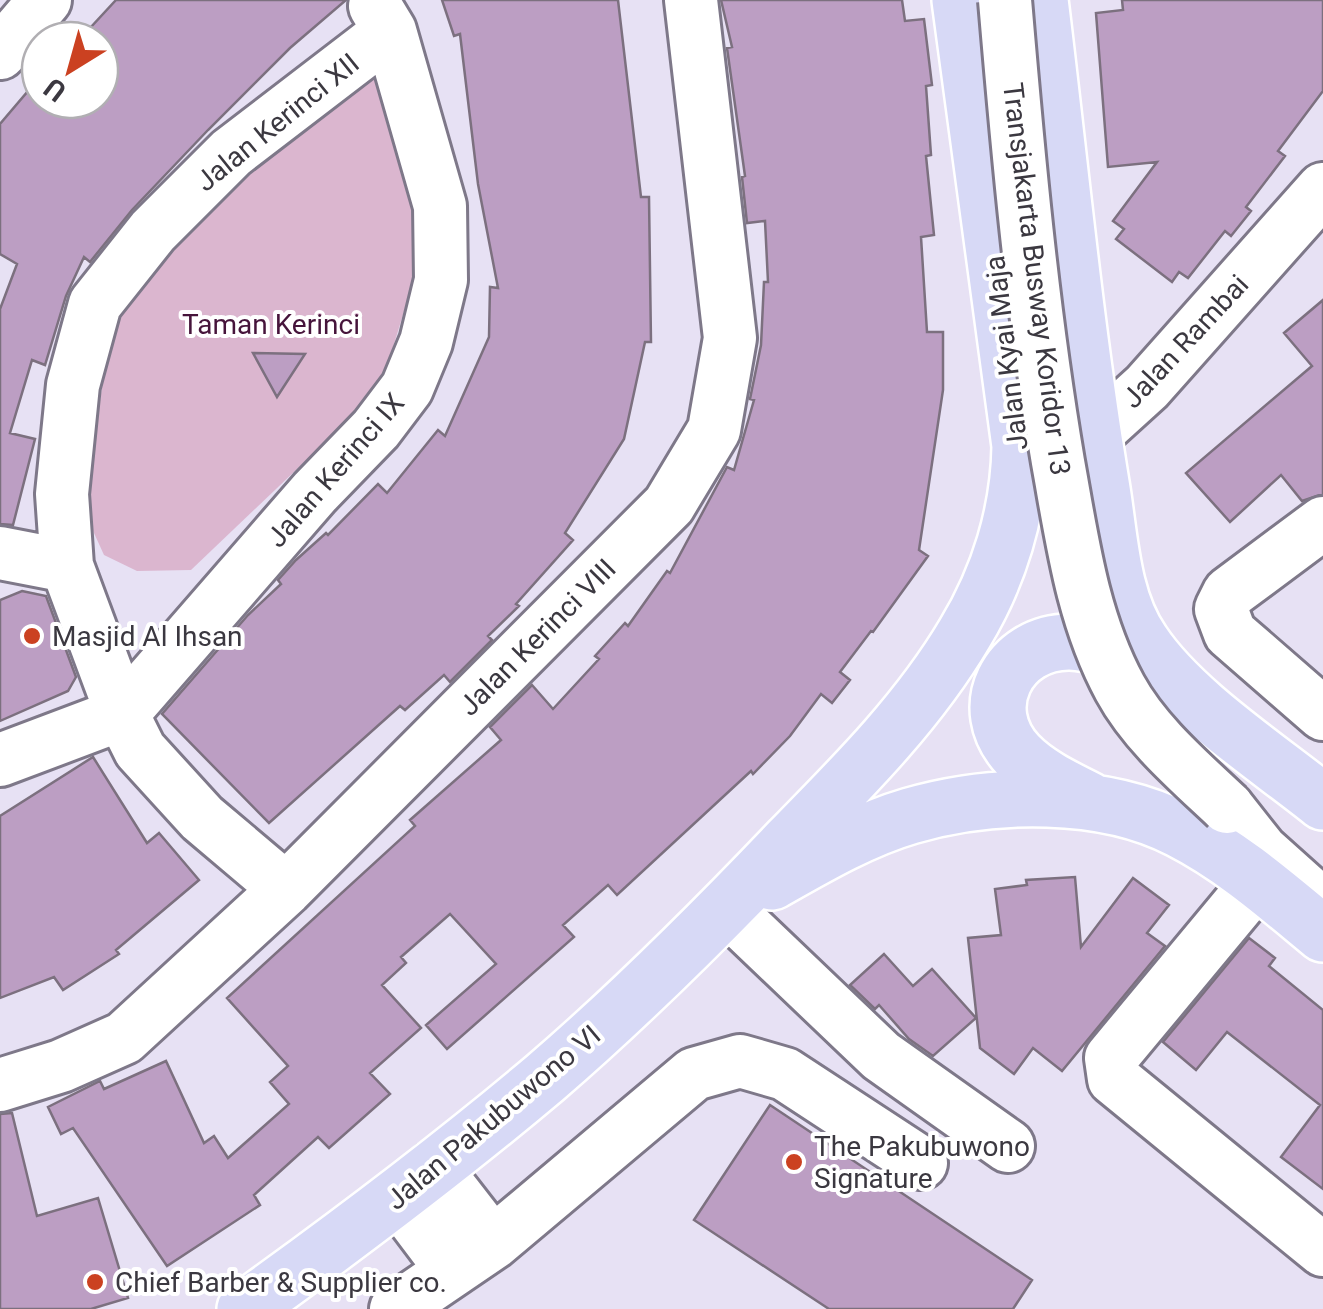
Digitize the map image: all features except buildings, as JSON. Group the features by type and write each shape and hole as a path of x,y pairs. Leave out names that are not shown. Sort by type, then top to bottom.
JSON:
{"main road":[{"name":"Jalan Kyai Maja","path":"726,908 896,727 946,664 994,576 1008,532 1017,491 1020,446 960,0"},
{"path":"1040,0 1093,436 1117,578 1131,622 1157,661 1207,709 1323,801"},
{"path":"1095,802 1034,768 1008,741 997,711 997,697 1007,672 1023,655 1047,644 1066,642 1097,647 1133,663 1207,709"},
{"path":"726,908 822,854 908,816 990,801 1095,802 1145,815 1180,830 1258,881 1323,934"},
{"name":"Jalan Pakubuwono VI","path":"261,1305 595,1034 726,908"}],"street":[{"path":"0,53 45,0"},
{"name":"Jalan Kerinci VIII","path":"0,1085 61,1066 124,1038 286,889 670,504 714,430 730,338 690,0"},
{"name":"Transjakarta Busway Koridor 13","path":"1006,0 1042,364 1082,586 1105,658 1122,692 1159,738 1227,807 1261,850 1323,904"},
{"name":"Jalan Kerinci XII","path":"286,889 202,818 140,750 122,714 67,566 62,494 72,384 95,304 152,230 381,16"},
{"name":"Jalan Kerinci IX","path":"0,760 122,714 315,492 376,429 407,388 426,342 442,280 440,206 381,16"},
{"name":"Jalan Rambai","path":"1093,436 1147,387 1323,189"},
{"path":"1020,446 1093,436"},
{"path":"1323,523 1229,593 1221,609 1230,632 1323,714"},
{"path":"0,553 67,566"},
{"name":"Transjakarta Busway Koridor 13","path":"1227,807 1323,858"},
{"path":"1258,881 1111,1058 1114,1079 1323,1250"},
{"path":"726,908 881,1056 1008,1146"},
{"path":"396,1309 472,1256 694,1074 740,1060 785,1074 922,1163"},
{"path":"416,1182 472,1256"}],"green space":[{"name":"Taman Kerinci","path":"377,75 433,216 380,390 191,570 137,571 104,555 84,511 113,311 251,170"}],"place":[{"name":"Masjid Al Ihsan","path":"32,636"},
{"name":"The Pakubuwono Signature","path":"794,1162"},
{"name":"Chief Barber & Supplier co.","path":"95,1282"}]}
